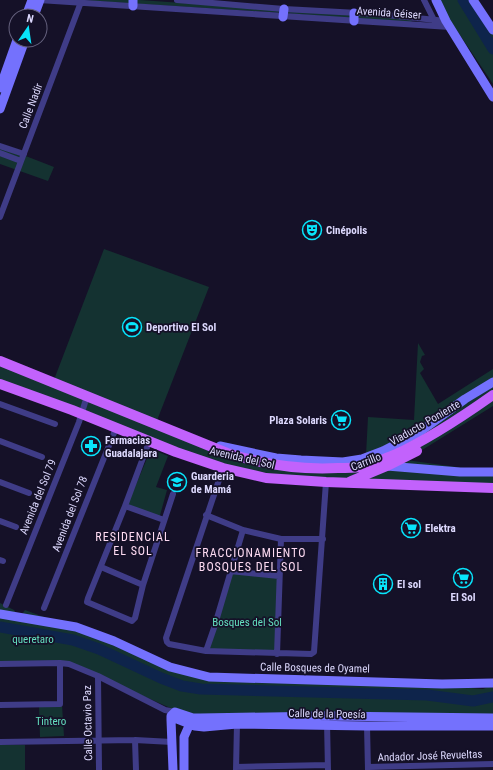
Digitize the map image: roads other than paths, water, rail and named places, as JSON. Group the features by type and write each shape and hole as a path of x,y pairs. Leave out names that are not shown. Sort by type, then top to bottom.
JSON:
{"main road":[{"name":"Avenida del Sol","path":"0,361 227,453 270,465"},
{"name":"Avenida del Sol","path":"0,384 81,414 149,442 222,468 266,478 326,482 493,488"},
{"name":"Viaducto Poniente","path":"270,465 321,469 359,467 379,461 416,444 473,410 493,395"},
{"name":"Carrillo","path":"349,482 388,466 437,439 493,400"}],"street":[{"name":"Avenida Géiser","path":"40,0 133,3 208,12 283,13 434,19 448,24"},
{"name":"Avenida Géiser","path":"178,0 208,1 283,13"},
{"path":"424,0 437,27"},
{"path":"436,0 448,24 493,96"},
{"path":"473,0 493,30"},
{"path":"208,1 208,12"},
{"name":"Calle Nadir","path":"0,217 82,2"},
{"name":"Avenida Géiser","path":"354,17 437,27 448,24"},
{"path":"0,88 14,48"},
{"path":"0,109 23,48"},
{"path":"0,146 24,154"},
{"path":"0,153 21,161"},
{"name":"Avenida del Sol","path":"205,443 276,458 343,462 362,459 383,451 418,433 465,399 493,382"},
{"name":"Avenida del Sol 79","path":"6,605 87,396"},
{"path":"0,404 56,424"},
{"name":"Avenida del Sol 78","path":"44,608 116,428"},
{"path":"0,441 42,457"},
{"path":"149,442 87,602 132,620 135,618 143,585 173,494"},
{"path":"388,466 460,472 493,472"},
{"path":"222,468 166,638 167,642 172,645 206,651 276,654 311,654 314,652 326,482"},
{"path":"0,482 29,493"},
{"path":"125,506 164,520"},
{"path":"206,515 243,530 281,540 323,539"},
{"path":"0,521 16,527"},
{"path":"206,651 243,530"},
{"path":"276,654 281,540"},
{"path":"101,567 143,585"},
{"path":"230,571 279,576"},
{"name":"Calle Bosques de Oyamel","path":"0,614 76,627 114,641 170,667 209,677 442,684 493,683"},
{"path":"0,705 60,704 60,663"},
{"name":"Calle de la Poesía","path":"0,664 69,664 98,676 170,713 204,727 238,724 327,721 493,718"},
{"name":"Calle Octavio Paz","path":"98,676 99,770"},
{"path":"170,713 173,770"},
{"path":"184,770 184,737 192,721"},
{"name":"Calle de la Poesía","path":"192,721 327,721 367,726 493,726"},
{"path":"238,724 236,769 328,767 327,721"},
{"path":"367,726 368,769"},
{"path":"0,742 135,740 172,742"},
{"path":"135,740 136,770"},
{"name":"Andador José Revueltas","path":"368,769 459,768 493,764"}],"waterway":[{"path":"463,0 493,49"},
{"path":"0,627 73,640 99,649 161,678 182,686 201,689 427,695 473,701 493,697"}],"place":[{"name":"Cinépolis","path":"312,230"},
{"name":"Deportivo El Sol","path":"132,327"},
{"name":"Plaza Solaris","path":"341,420"},
{"name":"Farmacias Guadalajara","path":"91,446"},
{"name":"Guarderia de Mamá","path":"177,482"},
{"name":"Elektra","path":"411,528"},
{"name":"El Sol","path":"463,578"},
{"name":"El sol","path":"383,584"}],"district":[{"name":"RESIDENCIAL EL SOL","path":"133,544"},
{"name":"FRACCIONAMIENTO BOSQUES DEL SOL","path":"251,560"}],"park label":[{"name":"Bosques del Sol","path":"247,622"},
{"name":"queretaro","path":"33,639"},
{"name":"Tintero","path":"51,721"}]}
